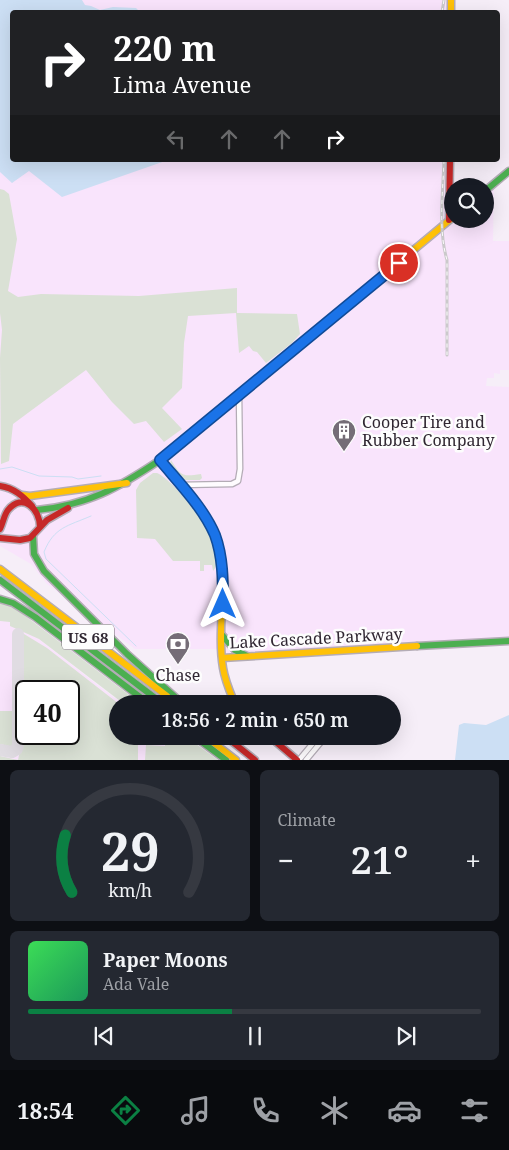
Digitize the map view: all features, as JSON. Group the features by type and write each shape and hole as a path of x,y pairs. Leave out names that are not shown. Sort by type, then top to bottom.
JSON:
{"main road":[{"path":"450,162 450,178"},
{"path":"494,184 509,171"},
{"path":"0,538 6,537 22,540 33,536 49,517 73,505 104,494 127,482 160,460 444,225"},
{"name":"Lake Cascade Parkway","path":"160,460 205,516 218,545 223,570 222,658 509,642"},
{"path":"22,495 30,496 127,482"},
{"path":"0,486 12,489 22,495 35,508 40,515 40,527"},
{"path":"0,529 5,514 14,505 26,503 35,508 73,505"},
{"path":"33,536 34,554 44,571 127,654 174,695"},
{"name":"US 68","path":"0,569 164,695"},
{"name":"US 68","path":"0,580 151,695"},
{"path":"0,598 13,603 29,613 137,695"},
{"path":"222,635 235,650 248,656"},
{"path":"222,658 227,687 231,695"},
{"path":"206,745 226,760"},
{"path":"217,745 236,760"},
{"path":"229,745 248,760"},
{"path":"236,745 255,760"},
{"path":"280,745 298,760"}],"street":[{"path":"180,485 232,484 238,481 240,471 239,394"},
{"path":"298,760 311,745"},
{"path":"306,760 318,745"}],"shaded area":[{"path":"0,0 451,0 451,10 10,10 10,162 450,162 450,178 444,178 444,228 493,228 493,241 509,241 509,370 500,370 500,374 494,373 494,378 487,378 486,386 509,387 509,641 222,658 222,649 135,649 47,584 31,564 0,546"},
{"path":"0,189 9,194 17,239 8,291 18,297 41,294 139,296 237,288 237,313 297,314 300,334 292,343 266,363 249,346 239,353 236,313 188,316 184,343 182,388 162,408 182,429 164,442 146,421 134,424 112,402 86,370 13,424 9,461 1,464"},
{"path":"171,460 183,474 201,474 202,478 200,480 183,480 170,464"},
{"path":"153,473 157,473 166,479 176,489 188,502 209,533 215,548 217,561 213,571 212,565 204,565 204,571 200,571 200,561 173,561 155,539 137,538 136,490 140,483"},
{"path":"0,602 15,608 129,695 112,695 39,639 10,626 10,622 0,621"},
{"path":"0,611 3,611 111,695 109,695 109,745 186,745 205,760 0,760"},
{"path":"24,634 47,648 109,696 109,745 138,745 138,760 18,760 21,745 80,745 80,680 22,680 22,638"},
{"path":"0,711 15,711 15,745 13,747 0,744"},
{"path":"146,745 197,745 218,760 145,760"},
{"path":"0,756 18,760 0,760"}],"water":[{"path":"0,0 82,0 85,5 100,10 10,10 10,162 162,162 62,197 29,171 12,183 0,172"},
{"path":"113,7 136,8 138,10 100,10"},
{"path":"509,715 509,760 455,760 459,725 464,723 486,725"}],"waterway":[{"path":"0,469 12,467 39,476 72,477 78,479 101,476"},
{"path":"91,516 57,532 44,552 46,559 136,646"}],"taxiway":[{"path":"0,750 12,752 17,749 18,744 18,634"}],"railway":[{"path":"442,10 444,0"},
{"path":"444,162 442,223 447,260 447,355"}],"traffic: fast":[{"path":"494,184 509,171"},
{"path":"37,510 72,504 102,494 145,470 160,460 315,332"},
{"path":"33,536 34,554 44,571 127,654 173,695"},
{"path":"0,580 151,695"},
{"path":"0,599 13,603 35,617 137,695"},
{"path":"222,635 235,650 247,656"},
{"path":"417,646 509,641"},
{"path":"206,745 226,760"}],"traffic: slow":[{"path":"451,0 451,10"},
{"path":"315,332 444,225"},
{"path":"160,460 201,510 214,533 218,545 223,591 221,653 225,677 232,695"},
{"path":"22,495 30,496 127,483"},
{"path":"0,569 166,695"},
{"path":"222,658 417,646"},
{"path":"217,745 236,760"}],"traffic: jam":[{"path":"450,162 450,178"},
{"path":"0,486 18,493 32,506"},
{"path":"0,529 5,514 14,505 19,503 25,503 34,509 40,527"},
{"path":"0,538 20,540 30,538 47,520 68,508"},
{"path":"236,745 255,760"},
{"path":"280,745 297,760"}],"place":[{"name":"Cooper Tire and Rubber Company","path":"344,452"},
{"name":"Chase","path":"178,665"}],"route":[{"path":"223,604 223,570 215,535 205,516 160,460 399,263"}]}
